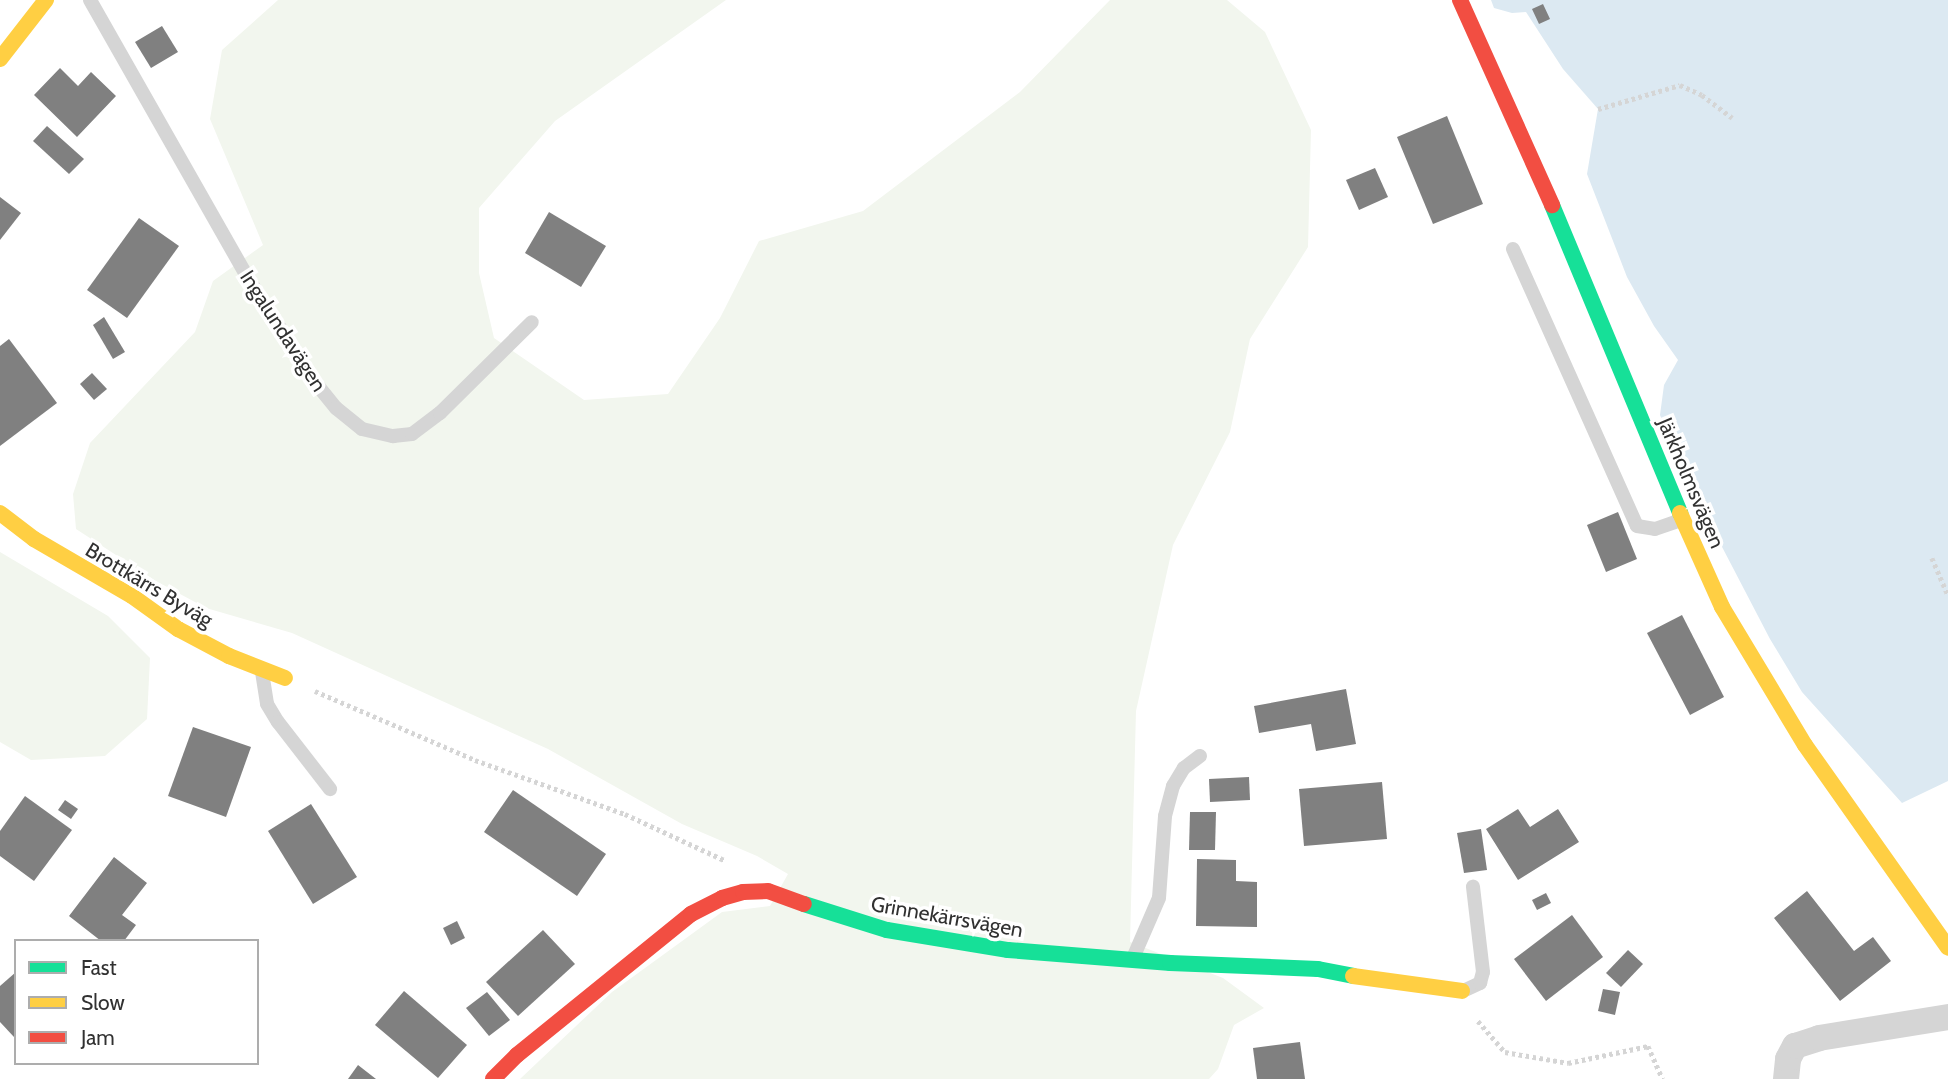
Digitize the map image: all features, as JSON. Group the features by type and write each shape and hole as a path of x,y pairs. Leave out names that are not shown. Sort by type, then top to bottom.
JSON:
{"street":[{"path":"0,59 46,0"},
{"name":"Järkholmsvägen","path":"1460,0 1562,226 1682,519 1722,607 1805,745 1879,854 1948,948"},
{"name":"Brottkärrs Byväg","path":"0,513 34,539 132,596 178,629 229,656 285,678"},
{"name":"Grinnekärrsvägen","path":"494,1079 517,1055 672,928 722,898 743,892 768,891 844,919 927,937 1008,950 1132,960 1318,969 1374,981 1462,991"},
{"path":"1786,1079 1788,1059 1795,1046 1819,1038 1948,1017"}],"lane":[{"name":"Ingalundavägen","path":"90,0 253,287 314,381 336,408 362,429 393,436 412,434 440,413 532,323"},
{"path":"1513,249 1637,526 1655,529 1682,519"},
{"path":"262,669 267,704 272,713 330,789"},
{"path":"1132,960 1159,898 1166,816 1174,786 1184,768 1200,756"},
{"path":"1462,991 1480,983 1483,972 1473,887"}],"path":[{"path":"1598,109 1680,85 1702,95 1732,118"},
{"path":"1932,558 1948,595"},
{"path":"285,678 475,760 625,814 730,863"},
{"path":"1462,991 1483,1029 1505,1052 1567,1063 1648,1046 1663,1079"}],"shaded area":[{"path":"278,0 726,0 555,121 479,208 479,273 494,338 584,400 668,394 720,318 759,241 863,211 1020,92 1110,0 1227,0 1265,32 1311,130 1308,247 1250,339 1230,432 1173,545 1136,711 1130,942 1223,978 1264,1008 1234,1025 1218,1069 1209,1079 520,1079 612,992 722,912 770,906 788,874 757,856 682,824 548,749 292,633 206,608 156,581 76,529 73,494 90,443 195,332 213,281 263,245 210,119 222,50"},
{"path":"1491,0 1948,0 1948,781 1902,803 1802,692 1770,639 1683,472 1660,415 1664,385 1678,360 1654,326 1627,277 1587,174 1598,109 1563,69 1526,12 1512,13 1494,8"},
{"path":"0,552 108,616 150,658 147,719 105,756 31,760 0,742"}],"building":[{"path":"1543,4 1550,19 1539,24 1532,9"},
{"path":"162,26 178,52 151,68 135,42"},
{"path":"60,68 78,86 91,72 116,96 77,137 34,95"},
{"path":"1447,116 1483,204 1433,224 1397,137"},
{"path":"47,126 84,159 69,174 33,141"},
{"path":"1375,168 1388,197 1359,210 1346,180"},
{"path":"0,197 21,213 0,240"},
{"path":"549,212 606,246 581,287 525,253"},
{"path":"139,218 179,246 127,318 87,290"},
{"path":"104,317 125,352 113,359 93,325"},
{"path":"9,339 57,403 0,446 0,346"},
{"path":"92,373 107,389 94,400 80,384"},
{"path":"1618,512 1637,559 1606,572 1587,525"},
{"path":"1682,615 1724,697 1690,715 1647,633"},
{"path":"1346,689 1356,744 1316,751 1311,724 1259,733 1254,706"},
{"path":"193,727 251,747 226,817 168,796"},
{"path":"1249,777 1250,800 1210,802 1209,779"},
{"path":"1382,782 1387,839 1304,846 1299,789"},
{"path":"513,790 606,854 577,896 484,832"},
{"path":"25,796 72,830 34,881 0,856 0,831"},
{"path":"65,800 78,809 71,819 58,810"},
{"path":"311,804 357,877 313,904 268,831"},
{"path":"1518,809 1530,827 1558,809 1579,842 1518,880 1486,829"},
{"path":"1190,812 1216,812 1215,850 1189,850"},
{"path":"1481,829 1487,870 1464,873 1457,833"},
{"path":"114,857 147,883 122,915 136,925 126,939 98,939 69,916"},
{"path":"1197,859 1236,860 1236,881 1257,882 1257,927 1196,926"},
{"path":"1807,891 1854,951 1873,937 1891,961 1840,1001 1774,918"},
{"path":"1546,893 1551,903 1537,910 1532,900"},
{"path":"1572,915 1603,957 1546,1001 1514,959"},
{"path":"457,921 465,938 451,945 443,928"},
{"path":"543,930 575,964 518,1016 486,982"},
{"path":"1628,950 1643,964 1621,987 1606,973"},
{"path":"14,974 14,1037 0,1022 0,986"},
{"path":"1603,989 1620,992 1615,1015 1598,1011"},
{"path":"404,991 467,1045 438,1078 375,1025"},
{"path":"487,992 510,1020 489,1036 466,1008"},
{"path":"1300,1042 1305,1079 1257,1079 1253,1048"},
{"path":"358,1065 376,1079 348,1079"}],"traffic: fast":[{"path":"1552,205 1680,513"},
{"path":"804,904 887,930 1008,950 1170,963 1318,969 1353,976"}],"traffic: slow":[{"path":"0,59 46,0"},
{"path":"0,513 34,539 132,596 178,629 229,656 285,678"},
{"path":"1680,513 1722,607 1805,745 1948,948"},
{"path":"1353,976 1462,991"}],"traffic: jam":[{"path":"1460,0 1552,205"},
{"path":"493,1079 517,1055 691,914 722,898 743,892 768,891 804,904"}]}
